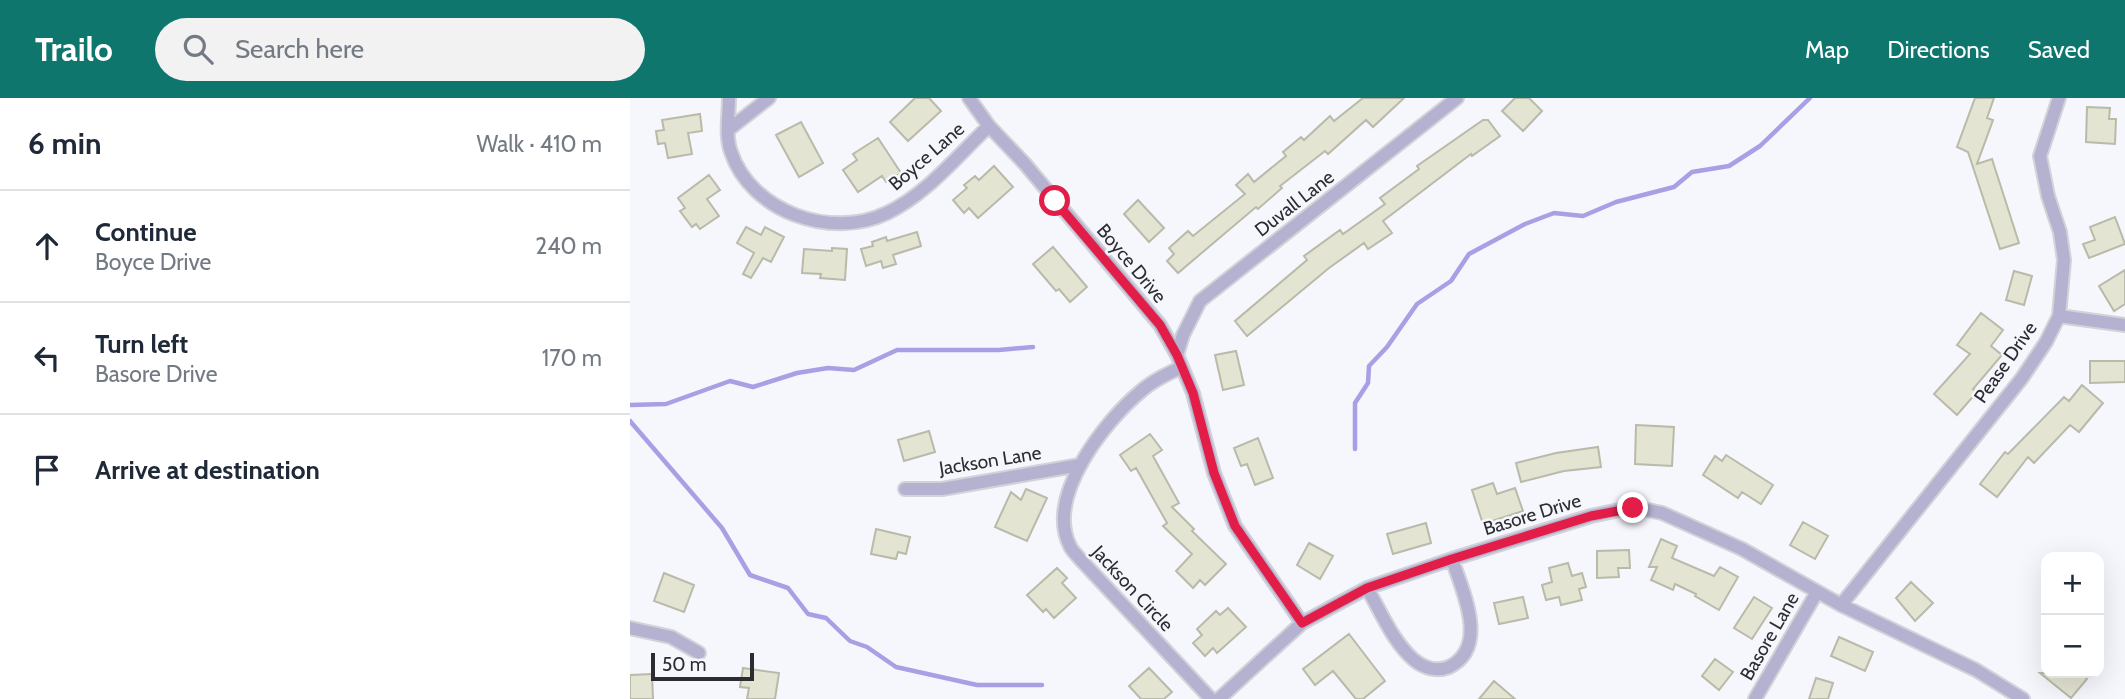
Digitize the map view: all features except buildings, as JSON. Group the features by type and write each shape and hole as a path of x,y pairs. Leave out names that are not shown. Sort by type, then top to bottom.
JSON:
{"street":[{"name":"Boyce Lane","path":"729,98 729,149 752,188 772,204 825,223 858,223 887,213 916,195 989,125"},
{"path":"728,130 769,98"},
{"name":"Boyce Drive","path":"969,98 1160,325 1180,361 1193,393 1214,473 1235,526 1302,623"},
{"name":"Duvall Lane","path":"1180,361 1183,335 1200,301 1457,98"},
{"name":"Pease Drive","path":"1841,605 2022,378 2046,342 2059,316 2064,260 2060,232 2048,196 2040,156 2059,98"},
{"path":"2059,316 2125,325"},
{"name":"Jackson Circle","path":"1180,361 1140,392 1107,425 1080,465 1067,495 1065,530 1070,546 1211,699"},
{"name":"Jackson Lane","path":"905,489 942,489 1080,465"},
{"name":"Basore Drive","path":"1219,699 1302,623 1367,588 1591,516 1633,508 1662,513 1742,549 1841,605 1976,670 2023,699"},
{"path":"1367,588 1403,648 1412,658 1422,666 1446,668 1465,654 1470,638 1470,616 1452,559"},
{"name":"Basore Lane","path":"1755,699 1817,592"},
{"path":"630,628 671,637 699,653"}],"waterway":[{"path":"1355,449 1355,403 1368,383 1369,366 1387,347 1417,304 1451,281 1469,254 1525,224 1554,213 1583,216 1616,202 1674,187 1692,172 1729,166 1760,146 1810,98"},
{"path":"630,405 666,404 730,381 753,387 797,373 828,368 854,370 897,350 999,350 1033,347"},
{"path":"630,421 722,528 750,575 788,588 808,614 826,618 850,641 867,647 896,667 977,685 1042,685"}],"route":[{"path":"1055,201 1160,325 1177,355 1193,393 1214,473 1235,526 1302,623 1367,588 1591,516 1633,508"}]}
